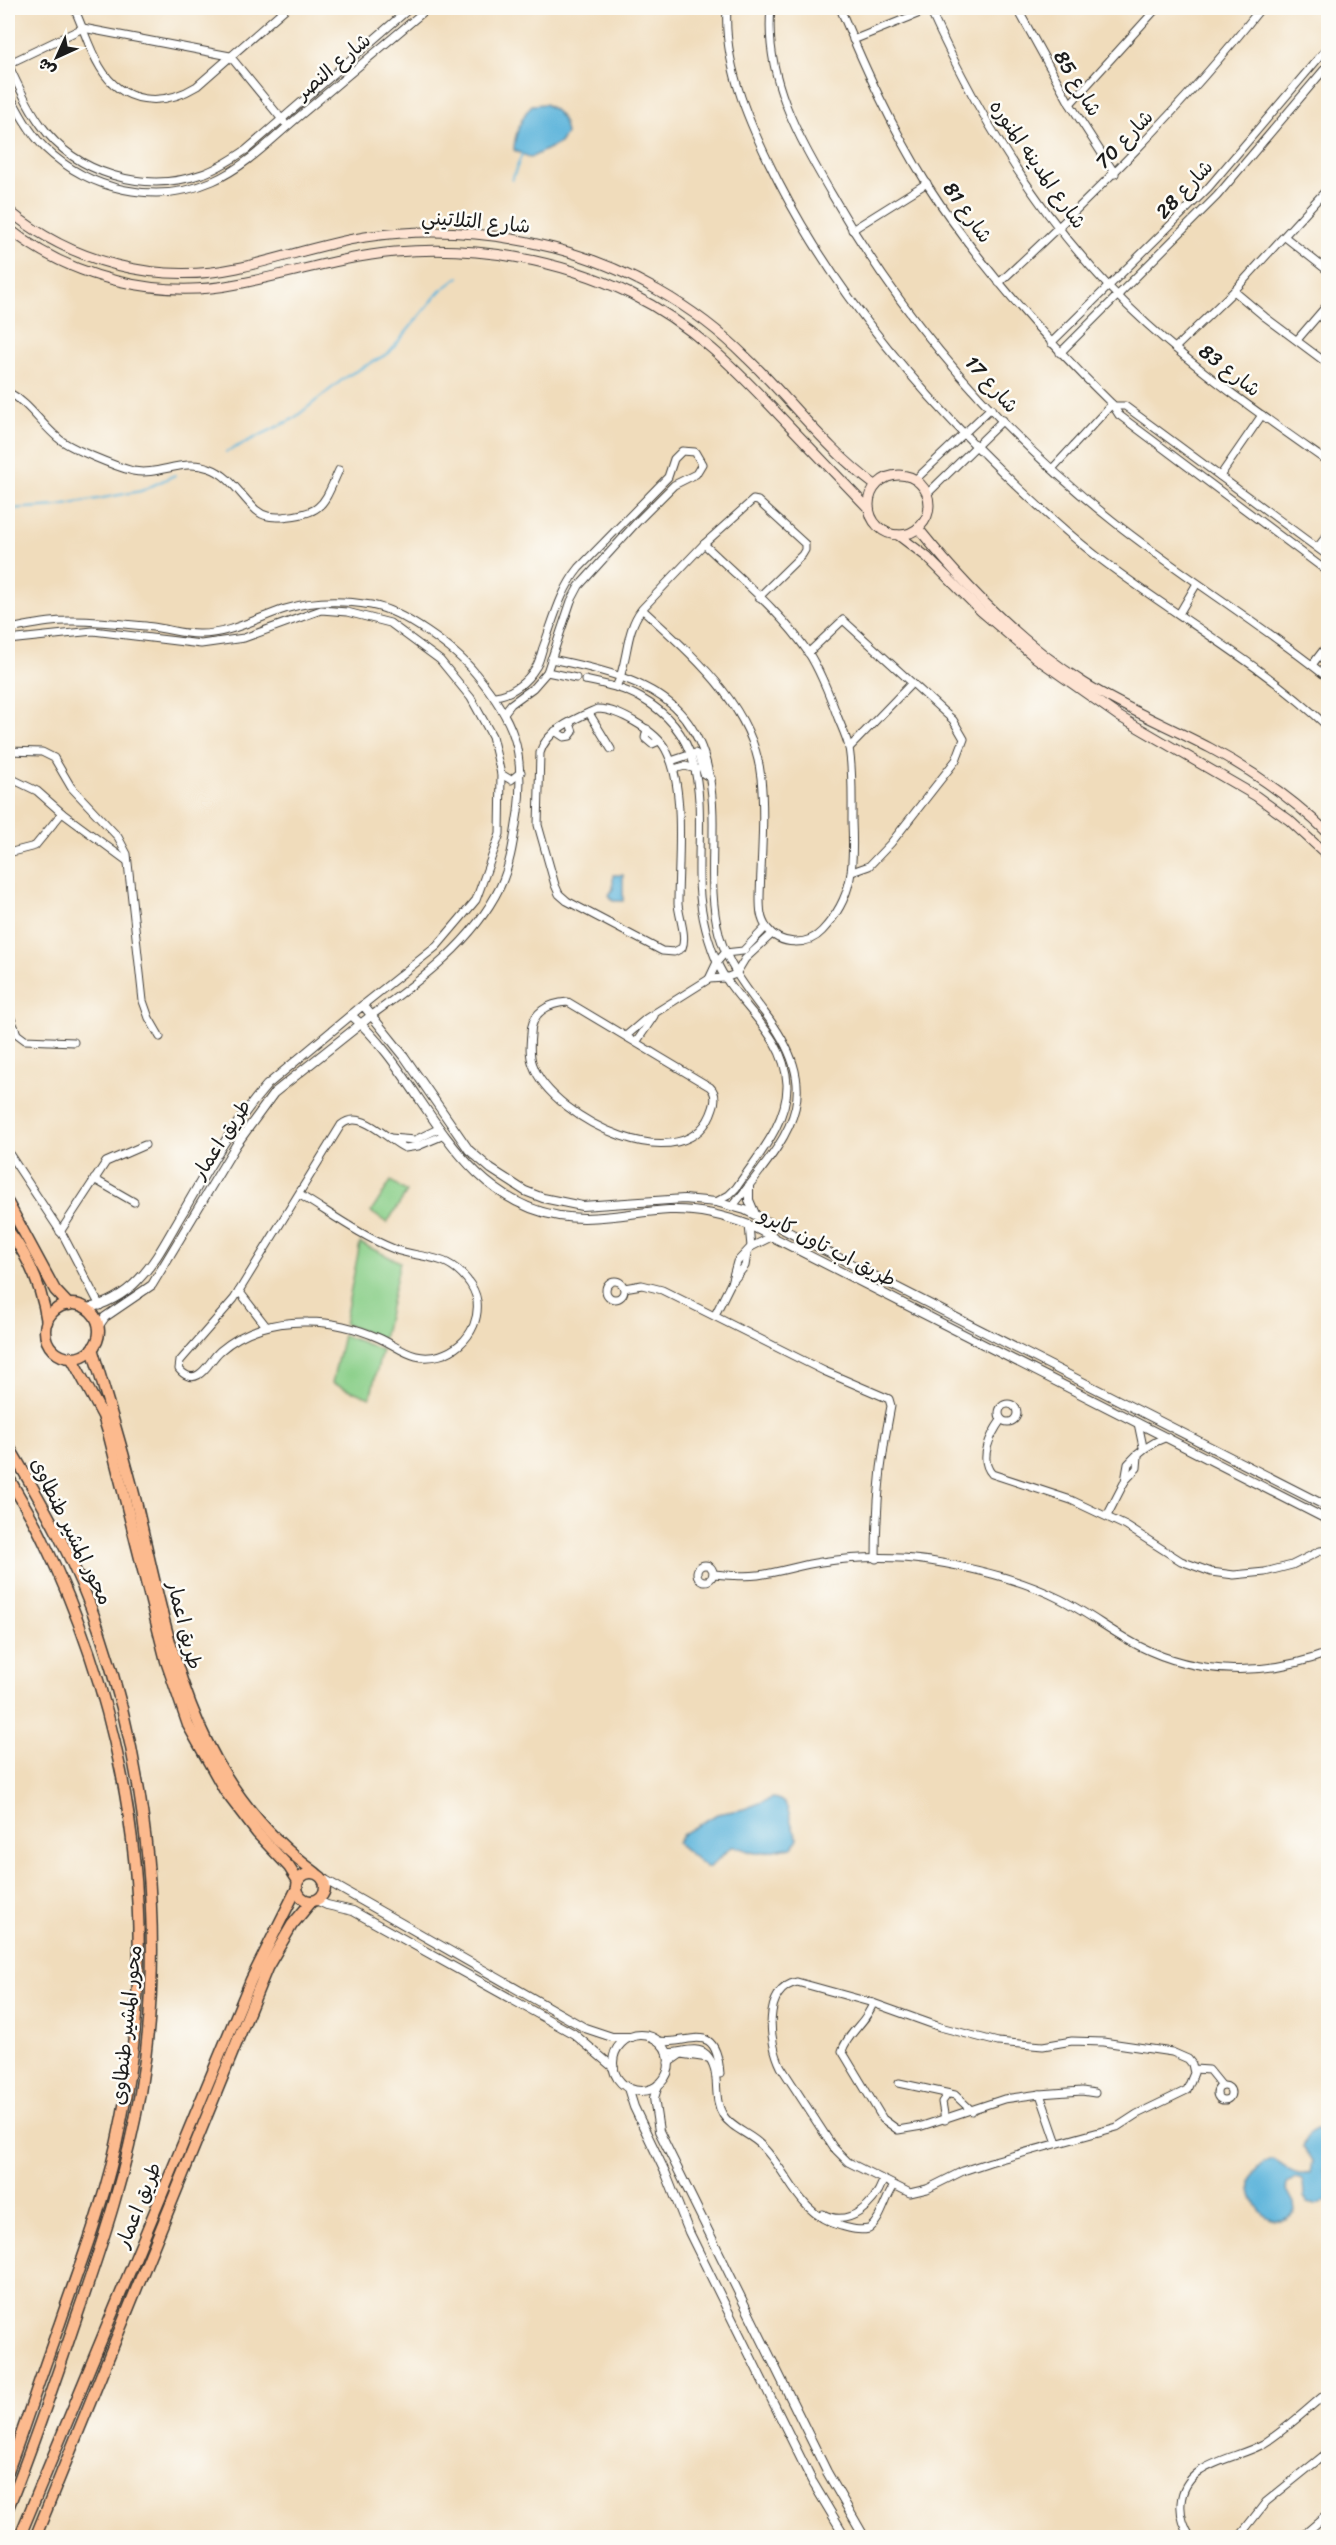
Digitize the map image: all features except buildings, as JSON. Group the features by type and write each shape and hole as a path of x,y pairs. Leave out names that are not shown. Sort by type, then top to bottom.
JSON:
{"main road":[{"name":"شارع التلاتيني","path":"8,210 40,234 86,256 135,270 160,273 203,273 236,268 345,241 415,233 462,233 509,238 577,255 641,281 679,303 714,329 747,358 853,468 875,485"},
{"name":"شارع التلاتيني","path":"8,228 33,245 80,269 131,284 157,287 210,288 236,285 351,258 417,250 484,253 528,260 571,271 642,300 704,340 735,369 868,508"},
{"path":"894,475 905,475 915,480 927,494 928,512 918,528 909,533 898,535 888,533 872,519 868,508 875,485 884,478 894,475"},
{"path":"918,528 972,591 1045,656 1086,684 1208,747 1247,770 1285,796 1329,833"},
{"path":"898,535 927,557 998,627 1043,663 1120,717 1257,796 1289,820 1329,856"},
{"path":"8,1203 56,1290 69,1305 57,1308 47,1322"},
{"path":"8,1230 27,1260 44,1303 47,1322"},
{"name":"طريق اعمار","path":"69,1305 86,1308"},
{"path":"86,1308 94,1317 98,1328"},
{"name":"طريق اعمار","path":"19,2538 234,2020 258,1964 287,1911 297,1885 289,1867 257,1833 225,1791 188,1725 166,1661 103,1416 71,1358 51,1348 45,1334 47,1322"},
{"name":"طريق اعمار","path":"98,1328 97,1338 92,1347 126,1462 174,1659 196,1721 218,1764 248,1808 284,1847 319,1876"},
{"path":"71,1358 83,1355 92,1347"},
{"name":"محور المشير طنطاوى","path":"8,1444 56,1532 99,1630 133,1760 148,1861 153,1930 152,1981 145,2055 125,2165 110,2218 8,2508"},
{"name":"محور المشير طنطاوى","path":"8,1476 43,1538 63,1583 112,1726 135,1869 139,1932 136,2017 126,2088 111,2163 98,2213 8,2470"},
{"path":"305,1874 319,1876 324,1890 314,1900 304,1899 297,1885 305,1874"},
{"name":"طريق اعمار","path":"35,2538 267,1968 292,1925 314,1900"}],"street":[{"path":"74,8 100,67 109,80 122,90 144,99 168,99 196,86 286,8"},
{"name":"شارع النصر","path":"8,64 28,105 59,145 94,168 126,179 152,182 177,180 202,174 232,159 282,120 410,8"},
{"name":"شارع النصر","path":"8,92 29,129 61,162 100,184 145,193 168,193 212,182 250,159 428,8"},
{"path":"727,8 728,35 742,98 769,163 831,273 880,341 935,405 1006,478 1064,530 1126,578 1243,659 1329,728"},
{"name":"شارع 17","path":"771,8 773,60 785,104 807,152 852,230 903,306 991,408 1052,469 1113,521 1196,585 1329,678"},
{"name":"شارع 81","path":"840,8 853,40 900,136 927,183 999,283 1051,343 1113,405 1119,415 1329,572"},
{"path":"853,40 930,8"},
{"name":"شارع المدينه المنوره","path":"930,8 987,123 1021,177 1059,228 1119,296"},
{"name":"شارع 85","path":"1017,8 1070,104 1115,174"},
{"path":"1070,104 1156,8"},
{"name":"شارع 70","path":"999,283 1115,174 1201,81 1261,8"},
{"path":"8,64 83,28 230,56 288,126"},
{"name":"شارع 28","path":"1051,343 1208,188 1329,47"},
{"name":"شارع 28","path":"1060,353 1217,196 1329,65"},
{"path":"852,230 927,183"},
{"path":"1208,188 1217,196"},
{"path":"1175,348 1234,291 1329,188"},
{"path":"1285,237 1329,272"},
{"path":"1234,291 1329,364"},
{"name":"شارع 83","path":"1119,296 1175,348 1262,415 1329,462"},
{"path":"1297,340 1329,304"},
{"path":"8,392 24,403 56,437 66,444 134,471 149,472 186,464 210,468 225,477 257,511 267,516 298,516 312,512 324,502 339,470"},
{"path":"1052,469 1113,405"},
{"name":"شارع 81","path":"1113,405 1125,406 1329,556"},
{"path":"915,480 991,408"},
{"path":"1220,477 1262,415"},
{"path":"927,494 1003,420"},
{"path":"495,696 510,693 525,681 537,666 568,582 668,477 676,456 682,451 695,453 702,464 696,474 674,485 579,586 571,601 547,672 534,688 504,713"},
{"path":"616,687 621,677 628,637 636,617 704,544 753,500 758,501 805,544 806,550 759,597"},
{"path":"1256,517 1263,507"},
{"path":"1318,547 1329,534"},
{"path":"642,609 708,674 731,700 748,728 761,775 763,804 760,911 766,927 772,934 789,942 812,939 838,911 852,872 849,748 833,702 808,653 759,597 704,544"},
{"path":"1179,614 1196,585"},
{"path":"8,629 66,621 154,627 199,634 235,628 288,609 330,600 373,605 411,621 465,660 495,696 515,740 521,772 512,845 501,885 467,936 443,960 372,1015"},
{"path":"8,640 93,631 201,644 244,638 321,610 347,612 390,623 440,660 471,698 492,736 501,774 500,834 476,900 437,946 363,1005"},
{"path":"808,653 843,620 960,729 964,738 956,760 891,843 869,866 852,872"},
{"path":"425,649 427,640 433,637"},
{"path":"1312,665 1329,644"},
{"path":"551,659 621,677 653,690 681,713 697,735 704,749 714,805 712,893 718,932 725,953 736,974 782,1035 794,1061 798,1087 797,1105 792,1120 773,1153 733,1206 688,1210"},
{"path":"547,672 576,678"},
{"path":"585,680 616,687 642,698 657,708 685,740 696,769 700,795 700,897 704,922 717,962 725,978 776,1045 784,1065 787,1084 786,1101 770,1138 736,1188 724,1200 716,1202"},
{"path":"525,681 534,688"},
{"path":"849,748 912,683"},
{"path":"597,709 606,709 629,718 647,729 665,748 673,765 678,798 678,904 684,941 680,950 668,952 612,925 560,894 538,825 540,753 545,740 555,731 589,713 597,709"},
{"path":"589,713 612,749"},
{"path":"555,731 564,737 570,736 573,732 570,723"},
{"path":"8,751 42,752 54,758 71,787 118,837 125,848 143,1001 148,1018 160,1037"},
{"path":"673,765 697,753 704,774 711,778"},
{"path":"673,765 696,769"},
{"path":"501,774 511,780 521,772"},
{"path":"8,777 32,788 127,861"},
{"path":"8,853 35,846 62,813"},
{"path":"709,979 717,962 725,953 743,951 766,927"},
{"path":"627,1035 662,1008 709,979 725,978 736,974 745,959 772,934"},
{"path":"568,1002 579,1007 627,1035 714,1090 715,1103 712,1112 699,1132 692,1137 667,1144 646,1142 624,1137 602,1128 586,1120 553,1094 532,1064 532,1023 542,1010 560,1003 568,1002"},
{"name":"طريق اب تاون كايرو","path":"363,1005 478,1159 508,1181 543,1198 562,1203 601,1205 684,1199 716,1202 755,1214 1329,1507"},
{"name":"طريق اعمار","path":"86,1308 100,1306 136,1282 154,1262 226,1139 255,1099 267,1085 363,1005"},
{"path":"637,1041 662,1008"},
{"path":"8,1011 15,1029 21,1037 29,1041 74,1042"},
{"name":"طريق اب تاون كايرو","path":"351,1015 380,1043 451,1145 483,1180 500,1192 538,1210 558,1216 600,1218 688,1210 728,1217 749,1225 1329,1520"},
{"name":"طريق اعمار","path":"98,1328 105,1317 152,1286 236,1145 263,1106 274,1094 372,1015"},
{"path":"8,1038 15,1029"},
{"path":"407,1081 415,1072"},
{"path":"434,1119 444,1113"},
{"path":"300,1195 386,1245 409,1254 446,1262 455,1269 468,1281 477,1302 476,1316 467,1338 455,1349 427,1357 414,1355 380,1338 336,1324 305,1322 266,1326 235,1340 219,1352 200,1374 193,1377 184,1375 179,1369 180,1361 224,1312 239,1291 300,1195 336,1132 344,1123 353,1119 362,1120 388,1138 415,1140 442,1131"},
{"path":"451,1145 457,1143 461,1138"},
{"path":"60,1232 109,1159 145,1144"},
{"path":"8,1152 60,1232 105,1317"},
{"path":"94,1179 134,1202"},
{"path":"749,1186 748,1200 755,1214"},
{"path":"715,1315 731,1283 744,1270 749,1250 749,1225"},
{"path":"749,1250 773,1236 780,1235 778,1227"},
{"path":"624,1288 637,1285 657,1288 824,1371 889,1399 891,1406 881,1451 877,1486 876,1559"},
{"path":"239,1291 266,1326"},
{"path":"928,1317 944,1318 962,1324 964,1321"},
{"path":"1015,1360 1014,1356 1017,1353 1040,1364 1056,1366"},
{"path":"1001,1420 990,1439 986,1457 986,1463 992,1474 1053,1493 1107,1516 1182,1562 1215,1573 1234,1575 1265,1572 1292,1565 1320,1551 1329,1550"},
{"path":"1138,1423 1143,1447"},
{"path":"1107,1516 1125,1481 1128,1464 1138,1456 1143,1447 1167,1437"},
{"path":"1227,1467 1241,1469 1261,1478 1263,1473"},
{"path":"1300,1505 1299,1502 1303,1501 1329,1513"},
{"path":"713,1575 756,1575 821,1562 918,1559 963,1567 1027,1585 1059,1599 1141,1647 1206,1668 1269,1669 1298,1664 1329,1653"},
{"path":"319,1876 585,2028 612,2037 644,2036 664,2042 697,2037 707,2041 719,2060 722,2101 729,2116 768,2145 803,2197 830,2218 842,2219 851,2216 870,2203 879,2192 882,2181"},
{"path":"314,1900 353,1911 574,2034 614,2067"},
{"path":"797,1982 873,2003 940,2028 998,2042 1043,2046 1072,2041 1103,2042 1180,2055 1188,2059 1194,2070 1190,2087 1183,2093 1137,2114 1110,2130 963,2171 918,2192 910,2193 848,2162 833,2147 776,2057 772,2018 773,2001 777,1993 789,1984 797,1982"},
{"path":"873,2003 867,2017 843,2047 843,2055 882,2119 893,2128 905,2131 945,2120 1004,2099 1082,2091 1095,2093"},
{"path":"632,2037 622,2043 615,2052 614,2067 620,2081 628,2088 644,2091 658,2085"},
{"path":"656,2040 666,2052 668,2063 665,2077 658,2085 654,2098 656,2120 700,2216 827,2472 865,2538"},
{"path":"708,2058 714,2049"},
{"path":"666,2052 685,2052 708,2058 714,2065 717,2100 727,2120 764,2148 794,2192 811,2210 833,2224 859,2230 868,2229 874,2225 894,2186"},
{"path":"668,2063 677,2055 685,2052"},
{"path":"1194,2070 1209,2070 1222,2086"},
{"path":"899,2083 955,2095 972,2111"},
{"path":"628,2088 634,2107 666,2174 685,2222 730,2315 812,2481 846,2538"},
{"path":"1040,2094 1057,2143"},
{"path":"945,2120 942,2102 947,2095"},
{"path":"870,2203 881,2210"},
{"path":"685,2222 700,2216"},
{"path":"851,2216 859,2230"},
{"path":"730,2315 746,2309"},
{"path":"1191,2538 1184,2523 1181,2504 1183,2491 1193,2476 1207,2466 1241,2454 1269,2439 1329,2392"},
{"path":"1238,2538 1270,2498 1329,2452"},
{"path":"1300,2538 1329,2514"}],"green space":[{"path":"391,1181 407,1192 387,1223 371,1212"},
{"path":"360,1243 400,1262 383,1339 344,1324"},
{"path":"343,1335 382,1350 370,1398 332,1383"}],"water":[{"path":"545,104 560,116 566,134 560,143 530,158 514,150 517,132 532,105"},
{"path":"613,875 623,875 623,901 613,901 609,895 613,889"},
{"path":"773,1798 780,1800 787,1808 798,1838 793,1847 759,1853 731,1847 710,1867 706,1867 677,1843 683,1834 717,1814 744,1809"},
{"path":"1316,2129 1328,2131 1328,2167 1323,2171 1328,2180 1328,2200 1316,2205 1308,2203 1304,2197 1303,2180 1295,2178 1288,2183 1286,2188 1294,2203 1295,2211 1284,2219 1273,2219 1263,2213 1255,2203 1251,2190 1252,2178 1259,2167 1273,2160 1295,2173 1310,2173 1312,2162 1303,2147 1309,2133"}],"waterway":[{"path":"512,180 522,154"},
{"path":"226,452 293,419 347,376 389,353 440,291 459,277"},
{"path":"8,509 59,506 141,491 175,475"}]}
